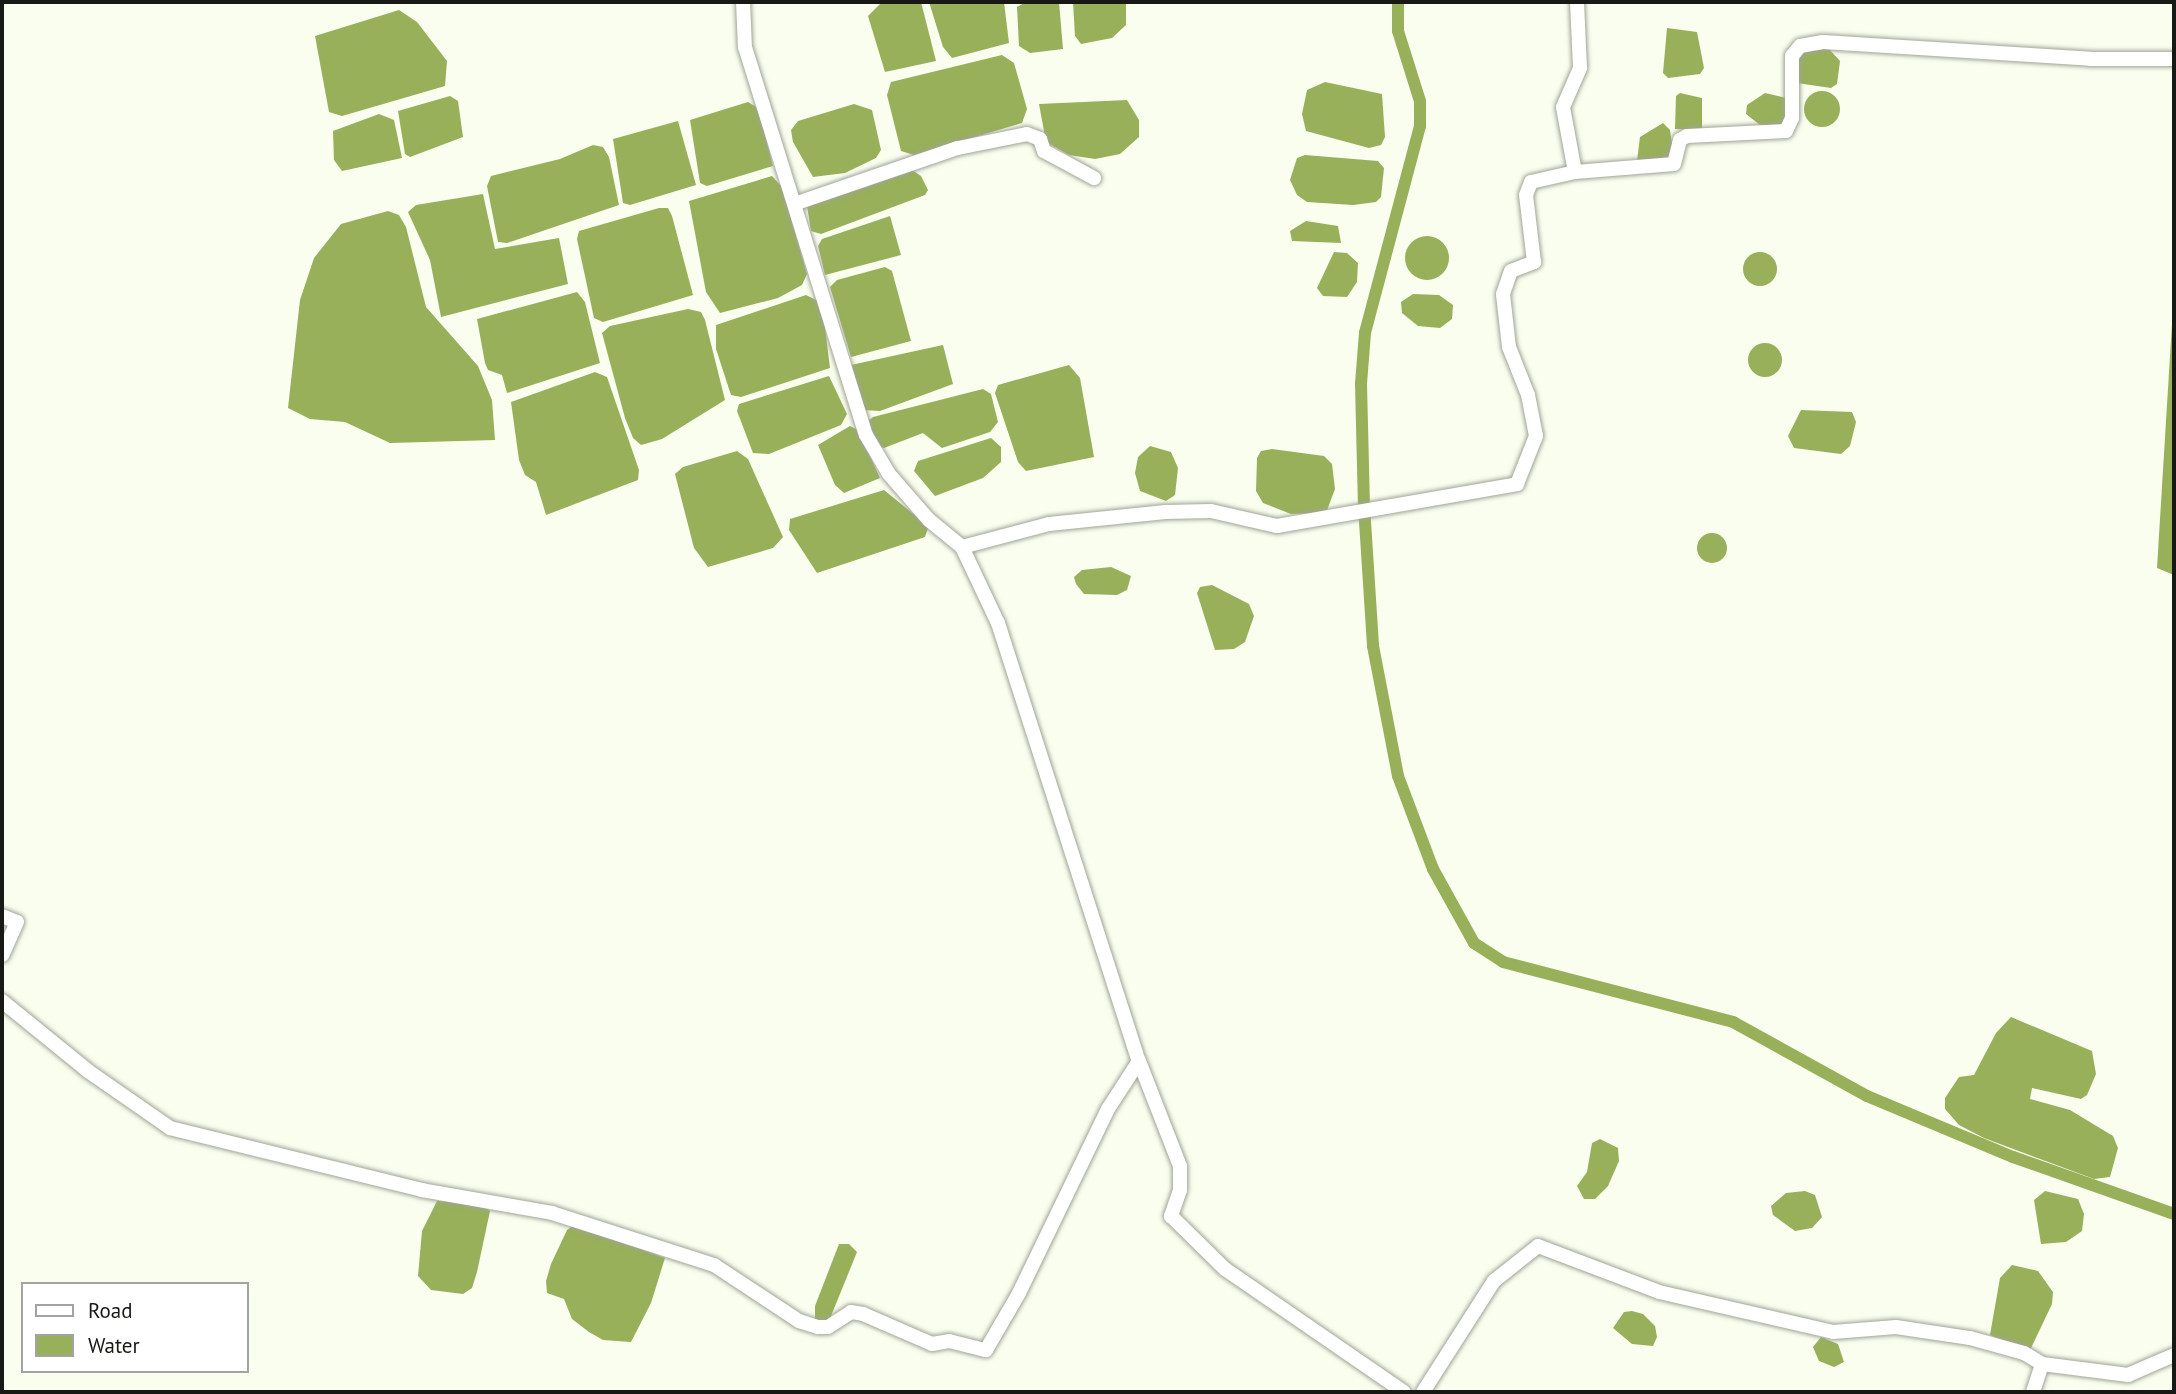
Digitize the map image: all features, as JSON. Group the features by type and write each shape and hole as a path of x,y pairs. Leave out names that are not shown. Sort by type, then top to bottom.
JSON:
{"street":[{"path":"743,2 745,47 797,203 866,435 897,484 929,520 962,547 998,623 1139,1061 1180,1166 1180,1190 1171,1216 1181,1230 1285,1314 1404,1392"},
{"path":"1575,172 1563,107 1580,68 1577,2"},
{"path":"962,547 1049,524 1165,512 1211,510 1277,526 1353,515 1517,484 1536,436 1528,395 1509,346 1505,281 1511,271 1534,261 1526,195 1531,182 1575,172 1674,164 1680,140 1687,136 1786,131 1792,118 1792,56 1810,42 2174,60"},
{"path":"797,203 958,148 1027,134 1040,139 1045,151 1094,178"},
{"path":"2,916 17,922 2,955"},
{"path":"2,1000 88,1071 170,1128 422,1190 552,1213 714,1265 799,1321 818,1327 828,1327 851,1312 863,1314 932,1344 949,1341 986,1350 1019,1293 1108,1109 1139,1061"},
{"path":"1423,1392 1493,1281 1538,1246 1659,1292 1833,1332 1896,1327 1970,1338 2024,1353 2042,1364 2129,1375 2174,1355"},
{"path":"2033,1392 2042,1364"}],"water":[{"path":"921,2 936,61 885,72 868,16 881,3"},
{"path":"929,2 1004,2 1009,43 952,58 943,47"},
{"path":"1026,2 1059,2 1063,49 1030,53 1019,46 1017,7"},
{"path":"1073,2 1126,2 1126,25 1112,38 1081,44 1075,36"},
{"path":"399,10 417,22 447,61 445,86 342,116 329,112 315,36"},
{"path":"1667,28 1697,32 1704,68 1700,74 1668,78 1663,73"},
{"path":"1828,48 1840,61 1837,84 1831,88 1797,83 1799,53"},
{"path":"1002,55 1014,63 1027,109 1022,123 914,155 901,151 887,95 891,82"},
{"path":"1325,82 1382,94 1385,137 1381,145 1369,148 1306,131 1302,114 1307,90"},
{"path":"1822,91 1835,96 1840,109 1835,122 1822,127 1809,122 1804,109 1809,96"},
{"path":"1680,93 1702,98 1702,130 1675,129 1676,96"},
{"path":"1765,93 1786,98 1788,115 1782,126 1760,125 1746,114 1747,105"},
{"path":"450,96 458,101 463,137 410,157 405,154 398,111"},
{"path":"1127,100 1139,120 1139,137 1120,154 1095,159 1069,155 1046,142 1039,104"},
{"path":"748,102 758,108 773,166 707,186 700,183 690,120"},
{"path":"854,104 872,110 881,150 876,158 845,173 813,177 793,142 791,130 798,121"},
{"path":"379,114 394,120 402,158 342,171 334,160 333,131"},
{"path":"678,121 696,185 630,205 623,203 613,139"},
{"path":"1663,123 1670,130 1674,158 1637,161 1640,137"},
{"path":"593,145 603,147 609,157 619,205 507,243 498,242 487,186 491,176 560,159"},
{"path":"1305,155 1378,161 1384,168 1381,197 1376,202 1353,205 1307,202 1297,195 1290,180 1297,158"},
{"path":"912,170 921,176 928,190 925,195 821,234 811,231 807,206"},
{"path":"772,176 782,187 807,274 802,285 778,298 720,313 706,292 689,201"},
{"path":"483,194 495,249 559,238 568,284 441,317 430,260 408,212 416,205"},
{"path":"659,208 668,208 672,216 693,295 603,322 594,318 577,239 579,231"},
{"path":"388,211 399,215 406,227 426,307 478,366 492,400 495,440 390,443 345,422 310,419 288,408 300,300 314,258 341,224"},
{"path":"890,216 901,255 825,275 818,246 822,239"},
{"path":"1306,221 1338,226 1341,243 1292,241 1290,231"},
{"path":"1427,236 1442,243 1449,258 1442,273 1427,280 1412,273 1405,258 1412,243"},
{"path":"1334,252 1347,253 1358,263 1357,282 1347,297 1323,296 1317,288"},
{"path":"1760,252 1772,257 1777,269 1772,281 1760,286 1748,281 1743,269 1748,257"},
{"path":"885,267 892,271 911,341 851,357 830,287 837,280"},
{"path":"2174,291 2174,575 2157,568"},
{"path":"577,292 585,302 600,363 507,393 502,375 488,370 485,363 477,319"},
{"path":"1413,294 1439,295 1453,305 1452,319 1440,328 1418,326 1402,313 1401,302"},
{"path":"806,295 822,303 830,368 741,397 731,395 716,349 716,325"},
{"path":"688,309 701,312 705,320 725,400 662,439 641,445 633,438 625,418 602,333 610,326"},
{"path":"1765,343 1777,348 1782,360 1777,372 1765,377 1753,372 1748,360 1753,348"},
{"path":"943,345 953,384 880,411 863,410 851,365"},
{"path":"1069,365 1080,378 1094,457 1026,471 1018,462 995,393 998,385"},
{"path":"595,372 607,377 639,470 638,480 546,515 536,482 525,475 519,460 511,402"},
{"path":"829,376 847,414 841,425 769,454 753,453 737,411 739,404"},
{"path":"983,389 991,394 998,422 990,432 942,448 923,433 884,448 876,446 868,421 873,417"},
{"path":"1801,410 1852,412 1856,422 1850,446 1841,454 1794,448 1788,436"},
{"path":"850,426 858,430 880,478 844,493 835,485 818,445"},
{"path":"991,438 1001,447 1001,462 983,478 935,496 914,471 918,461"},
{"path":"1150,446 1171,452 1178,468 1175,495 1166,501 1140,491 1135,473 1138,457"},
{"path":"1272,449 1324,456 1332,464 1335,489 1326,513 1291,514 1263,503 1256,491 1257,458 1261,451"},
{"path":"737,451 748,459 783,537 773,548 708,567 694,548 675,474 683,467"},
{"path":"884,490 922,521 928,528 925,537 817,573 789,530 790,519"},
{"path":"1712,533 1723,537 1727,548 1723,559 1712,563 1701,559 1697,548 1701,537"},
{"path":"1111,567 1131,576 1127,590 1117,595 1084,594 1076,584 1074,577 1082,570"},
{"path":"1212,585 1249,604 1254,616 1245,642 1234,649 1215,650 1197,593 1200,587"},
{"path":"2011,1017 2092,1051 2096,1074 2087,1095 2081,1099 2032,1088 2030,1099 2070,1110 2113,1136 2118,1148 2110,1177 2094,1179 1984,1138 1959,1125 1945,1109 1945,1098 1959,1077 1974,1075 1996,1033"},
{"path":"1600,1139 1618,1148 1619,1161 1608,1186 1595,1199 1584,1199 1577,1186 1587,1172 1592,1143"},
{"path":"1805,1191 1815,1195 1822,1217 1812,1228 1795,1231 1773,1215 1771,1206 1786,1193"},
{"path":"2045,1191 2078,1199 2084,1214 2082,1231 2066,1242 2041,1244 2034,1200"},
{"path":"437,1201 481,1203 490,1211 472,1288 463,1294 431,1290 418,1276 422,1231"},
{"path":"574,1225 665,1258 651,1303 631,1342 603,1340 589,1332 572,1319 564,1299 547,1293 546,1281 551,1264 567,1230"},
{"path":"839,1244 849,1244 857,1252 829,1321 815,1320 815,1306"},
{"path":"2012,1265 2038,1271 2053,1292 2052,1304 2031,1348 2021,1349 1990,1335 2000,1278"},
{"path":"1624,1312 1643,1314 1655,1326 1657,1337 1653,1346 1632,1344 1613,1328"},
{"path":"1821,1337 1838,1344 1844,1362 1834,1367 1819,1361 1813,1347"}],"waterway":[{"path":"1398,2 1398,31 1420,101 1420,126 1365,333 1361,384 1364,506 1373,646 1398,776 1433,869 1474,943 1503,962 1733,1022 1867,1096 2013,1157 2174,1214"}]}
